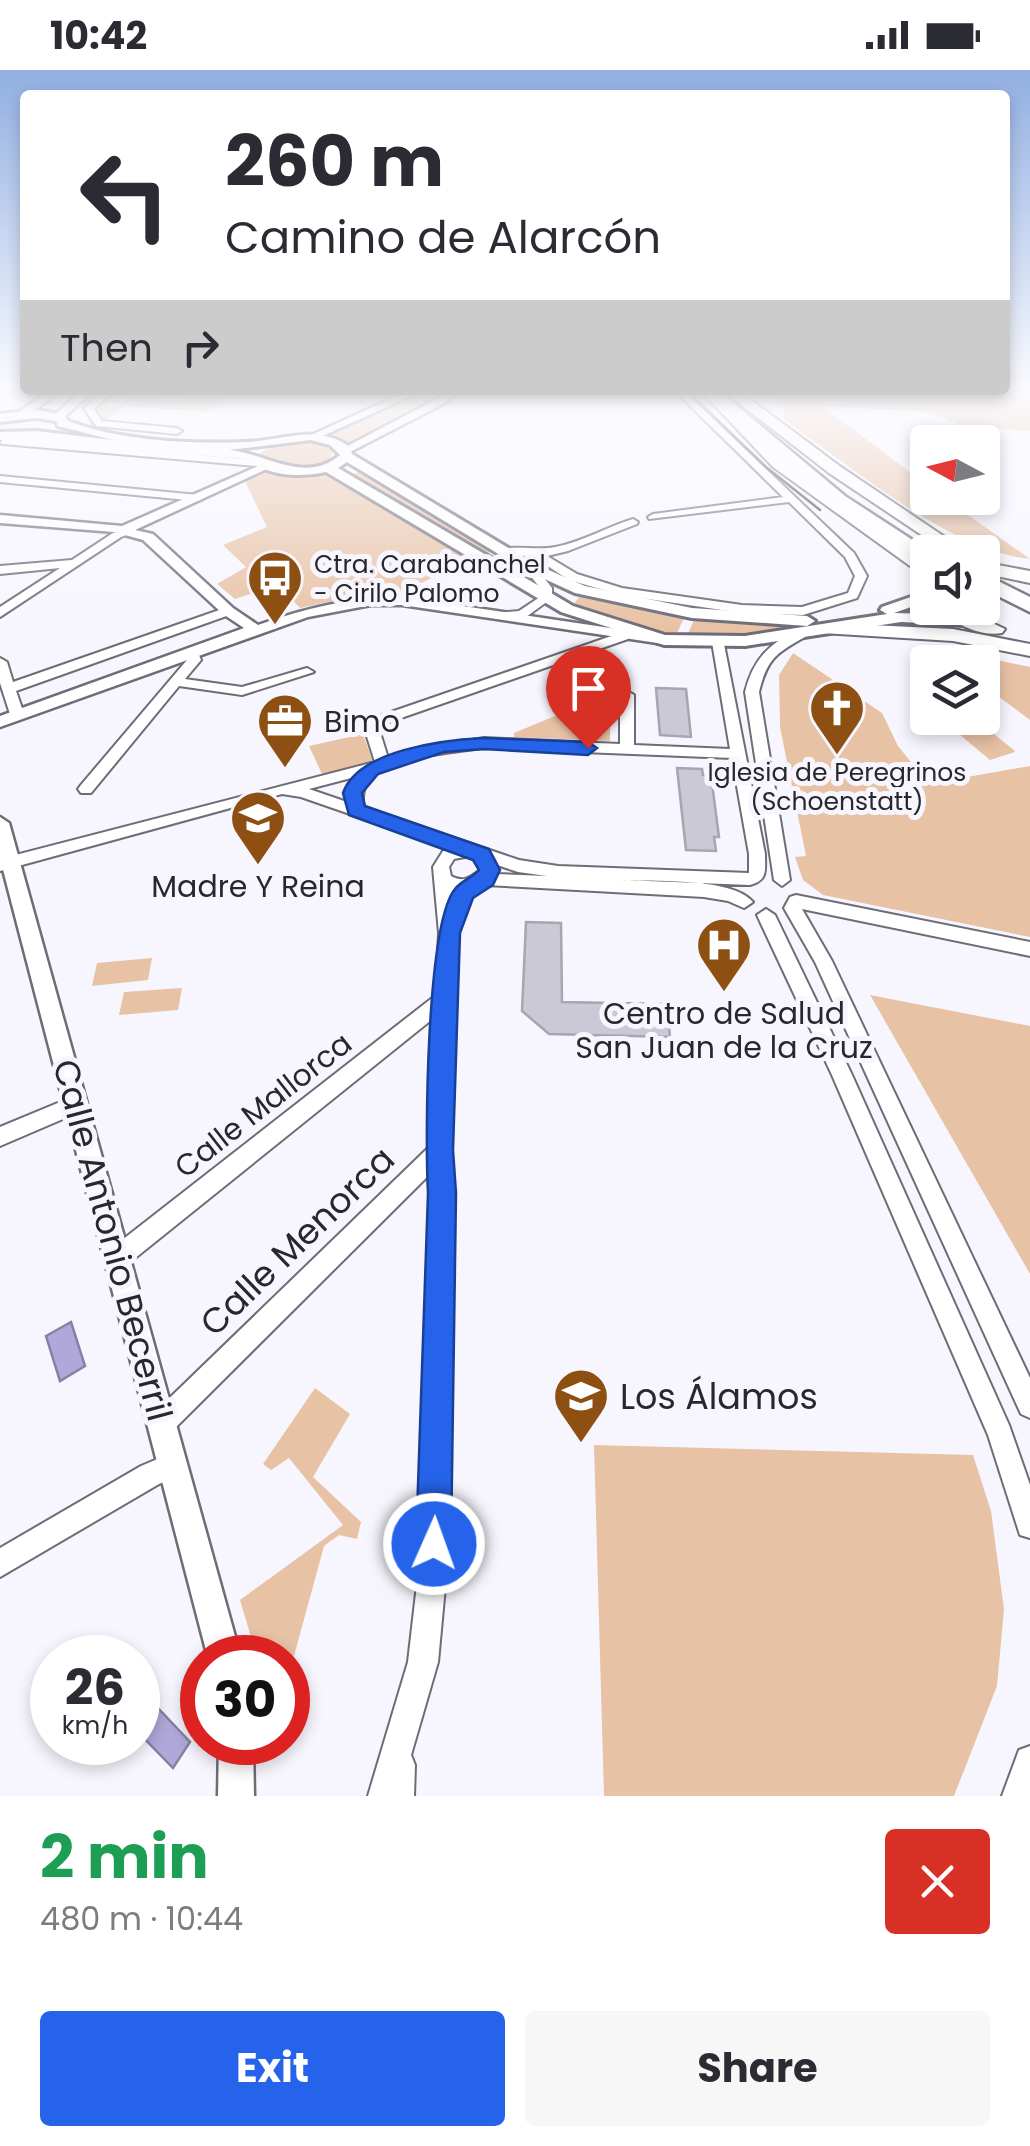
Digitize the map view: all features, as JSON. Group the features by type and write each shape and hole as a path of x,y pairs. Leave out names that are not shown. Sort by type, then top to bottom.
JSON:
{"highway":[{"path":"785,469 910,561"},
{"path":"802,469 840,500 910,546"},
{"path":"814,469 911,535"},
{"path":"837,469 930,535"},
{"path":"925,532 932,535"},
{"path":"1004,569 1030,606"},
{"path":"1000,602 1030,618"},
{"path":"986,625 1023,634"},
{"path":"829,629 934,633 1030,650"}],"main road":[{"path":"330,469 546,598 588,618 664,640 718,642 910,617"},
{"path":"371,469 504,551 533,561 558,582 643,605 792,622 872,614 910,602"}],"street":[{"path":"0,612 122,531 198,498 240,469"},
{"path":"533,561 552,562 573,577 622,592 742,608 803,611 853,595 860,576 858,568 759,469"},
{"path":"0,479 198,498"},
{"path":"533,561 632,522 648,525 654,521 652,518 791,499"},
{"path":"0,519 122,531 153,540 229,614 238,628 251,632"},
{"path":"558,582 552,562 564,550"},
{"path":"489,615 522,614 546,598 546,588 533,561"},
{"path":"0,570 76,563"},
{"path":"0,662 8,689 6,721 305,613 371,601 402,601 664,640"},
{"path":"211,646 229,614"},
{"path":"8,689 229,614"},
{"path":"782,880 752,692 758,664 770,650 800,634"},
{"path":"377,767 370,724 623,636"},
{"path":"718,642 757,854 754,878 742,889 744,902"},
{"path":"86,790 178,682 194,660 192,653"},
{"path":"178,682 242,691 307,672"},
{"path":"626,695 627,750"},
{"path":"6,863 377,767 442,746 739,754"},
{"path":"356,810 352,793 356,783 377,767"},
{"path":"282,789 303,792 518,866 558,872 782,880 793,890 795,905 1030,1406"},
{"name":"Calle Antonio Becerril","path":"0,823 6,863 77,1104 219,1635"},
{"path":"384,1796 423,1662 432,1576 442,1212 439,1150 448,933 441,866 450,856 474,853 488,862 480,882 464,893 448,933"},
{"path":"444,879 452,885 480,882 704,891 732,895 766,916 842,1075 1000,1434 1030,1524"},
{"path":"766,916 782,915 795,905 1030,949"},
{"name":"Calle Mallorca","path":"116,1259 447,998"},
{"path":"842,1075 868,1079 881,1088"},
{"path":"0,1137 77,1104"},
{"path":"881,1162 892,1156 903,1133"},
{"name":"Calle Menorca","path":"161,1424 439,1150"},
{"path":"0,1563 150,1474 174,1465"},
{"path":"398,1796 402,1740"},
{"path":"1018,1796 1030,1761"},
{"path":"236,1765 236,1796"}],"shaded area":[{"path":"268,469 332,475 465,557 456,560 460,564 399,594 352,597 300,608 278,585 235,599 217,584 246,567 223,545 267,527 245,481"},
{"path":"852,469 905,469 910,472 910,509"},
{"path":"361,472 494,551 484,555 350,474"},
{"path":"921,515 968,515 996,535 957,535"},
{"path":"1000,538 1030,559 1000,552"},
{"path":"579,597 684,618 676,635 624,626 574,604"},
{"path":"694,620 792,626 793,629 687,636"},
{"path":"793,653 882,713 898,746 915,767 939,782 1030,766 1030,937 823,895 803,880 795,857 806,856 780,727 779,675"},
{"path":"1000,661 1030,667 1030,720 1000,698"},
{"path":"610,693 610,741 514,737 514,733"},
{"path":"363,734 373,762 322,774 309,746"},
{"path":"960,735 995,735 1015,751 990,760"},
{"path":"152,958 148,980 92,986 97,963"},
{"path":"182,988 178,1010 119,1015 124,992"},
{"path":"870,995 1030,1026 1030,1274"},
{"path":"71,1322 85,1366 60,1381 46,1336"},
{"path":"315,1388 350,1414 313,1477 361,1522 357,1539 339,1535 324,1546 300,1635 250,1635 240,1600 343,1525 289,1458 271,1470 263,1464"},
{"path":"594,1445 973,1455 991,1511 1004,1609 997,1686 954,1796 604,1796"},
{"path":"160,1710 180,1731 180,1757 173,1768 160,1755"}],"building":[{"path":"656,688 686,689 691,737 660,735"},
{"path":"677,768 702,769 703,775 711,775 719,837 714,837 716,851 686,850"},
{"path":"526,922 561,923 562,1002 667,1004 670,1037 549,1034 522,1011"}],"tram line":[{"path":"768,469 820,510"}],"place":[{"name":"Ctra. Carabanchel - Cirilo Palomo","path":"275,627"},
{"name":"Iglesia de Peregrinos (Schoenstatt)","path":"837,757"},
{"name":"Bimo","path":"285,770"},
{"name":"Madre Y Reina","path":"258,867"},
{"name":"Centro de Salud San Juan de la Cruz","path":"724,994"},
{"name":"Los Álamos","path":"581,1445"}],"route":[{"path":"434,1544 442,1193 439,1150 448,933 464,893 486,879 490,870 481,855 356,810 352,793 356,783 371,770 442,746 588,748"}]}
